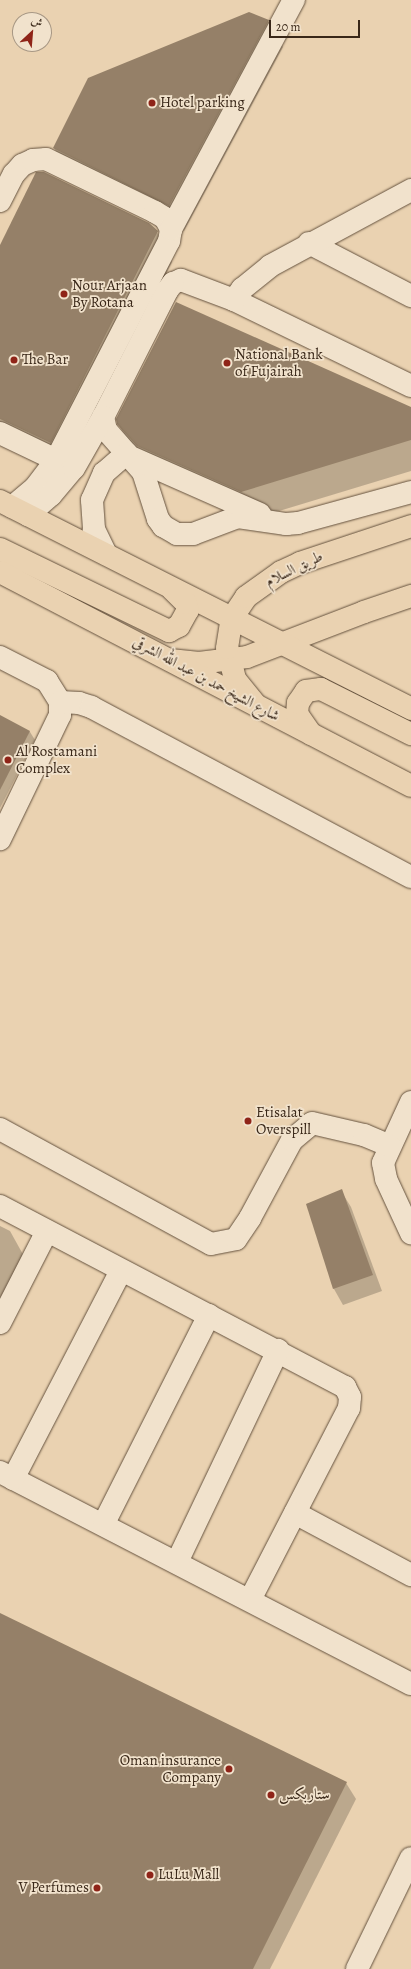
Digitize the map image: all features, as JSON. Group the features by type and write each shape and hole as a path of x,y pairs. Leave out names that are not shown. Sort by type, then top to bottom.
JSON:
{"main road":[{"path":"14,508 411,709"},
{"name":"طريق السلام","path":"255,704 235,679 228,661 228,632 232,618 246,597 281,572 341,548 411,526"},
{"path":"0,549 169,632 179,626 188,610 186,603 169,586"},
{"name":"شارع الشيخ حمد بن عبد الله الشرقي","path":"0,572 411,786"},
{"path":"170,660 199,663 228,661 260,654 364,612 411,596"},
{"path":"311,734 297,714 298,703 306,691 321,688 411,734"}],"lane":[{"path":"14,508 51,495 169,241 171,229 294,0"},
{"path":"0,201 14,174 22,165 33,160 46,159 57,162 155,212 165,218 171,229"},
{"path":"234,300 252,279 309,243 411,190"},
{"path":"309,243 411,296"},
{"path":"65,464 103,417 173,283 181,280 190,281 234,300 411,386"},
{"path":"103,417 106,430 130,456 145,476 158,519 170,531 177,534 193,534 238,517 286,524 411,492"},
{"path":"0,433 65,464"},
{"path":"130,456 286,524"},
{"path":"106,554 94,529 92,500 104,473 130,456"},
{"path":"0,657 47,681 60,702 60,715 55,728 0,839"},
{"path":"60,702 85,704 411,877"},
{"path":"411,1102 383,1163 386,1179 411,1233"},
{"path":"0,1129 211,1244 236,1238 250,1218 292,1140 312,1123 364,1134 390,1146"},
{"path":"0,1206 121,1271 278,1350 345,1387 350,1397 349,1408 250,1600"},
{"path":"0,1323 47,1230"},
{"path":"121,1271 7,1476 104,1523 411,1684"},
{"path":"104,1523 209,1315"},
{"path":"177,1562 278,1350"},
{"path":"295,1514 411,1574"},
{"path":"357,1969 411,1858"}],"building":[{"name":"Hotel parking","path":"249,12 269,20 169,206 53,148 88,78"},
{"name":"Nour Arjaan By Rotana","path":"36,172 44,172 149,223 158,231 51,443 0,419 0,245"},
{"name":"National Bank of Fujairah","path":"176,302 411,407 411,440 241,492 137,446 117,424 116,419"},
{"name":"Al Rostamani Complex","path":"0,715 30,731 0,790"},
{"path":"342,1189 373,1275 333,1289 306,1204"},
{"name":"LuLu Mall","path":"0,1613 347,1782 253,1969 0,1969"}],"place":[{"name":"Hotel parking","path":"152,103"},
{"name":"Nour Arjaan By Rotana","path":"64,294"},
{"name":"The Bar","path":"14,360"},
{"name":"National Bank of Fujairah","path":"227,363"},
{"name":"Al Rostamani Complex","path":"8,760"},
{"name":"Etisalat Overspill","path":"248,1121"},
{"name":"Oman insurance Company","path":"229,1769"},
{"name":"ستاربكس","path":"271,1795"},
{"name":"LuLu Mall","path":"150,1875"},
{"name":"V Perfumes","path":"97,1888"}]}
